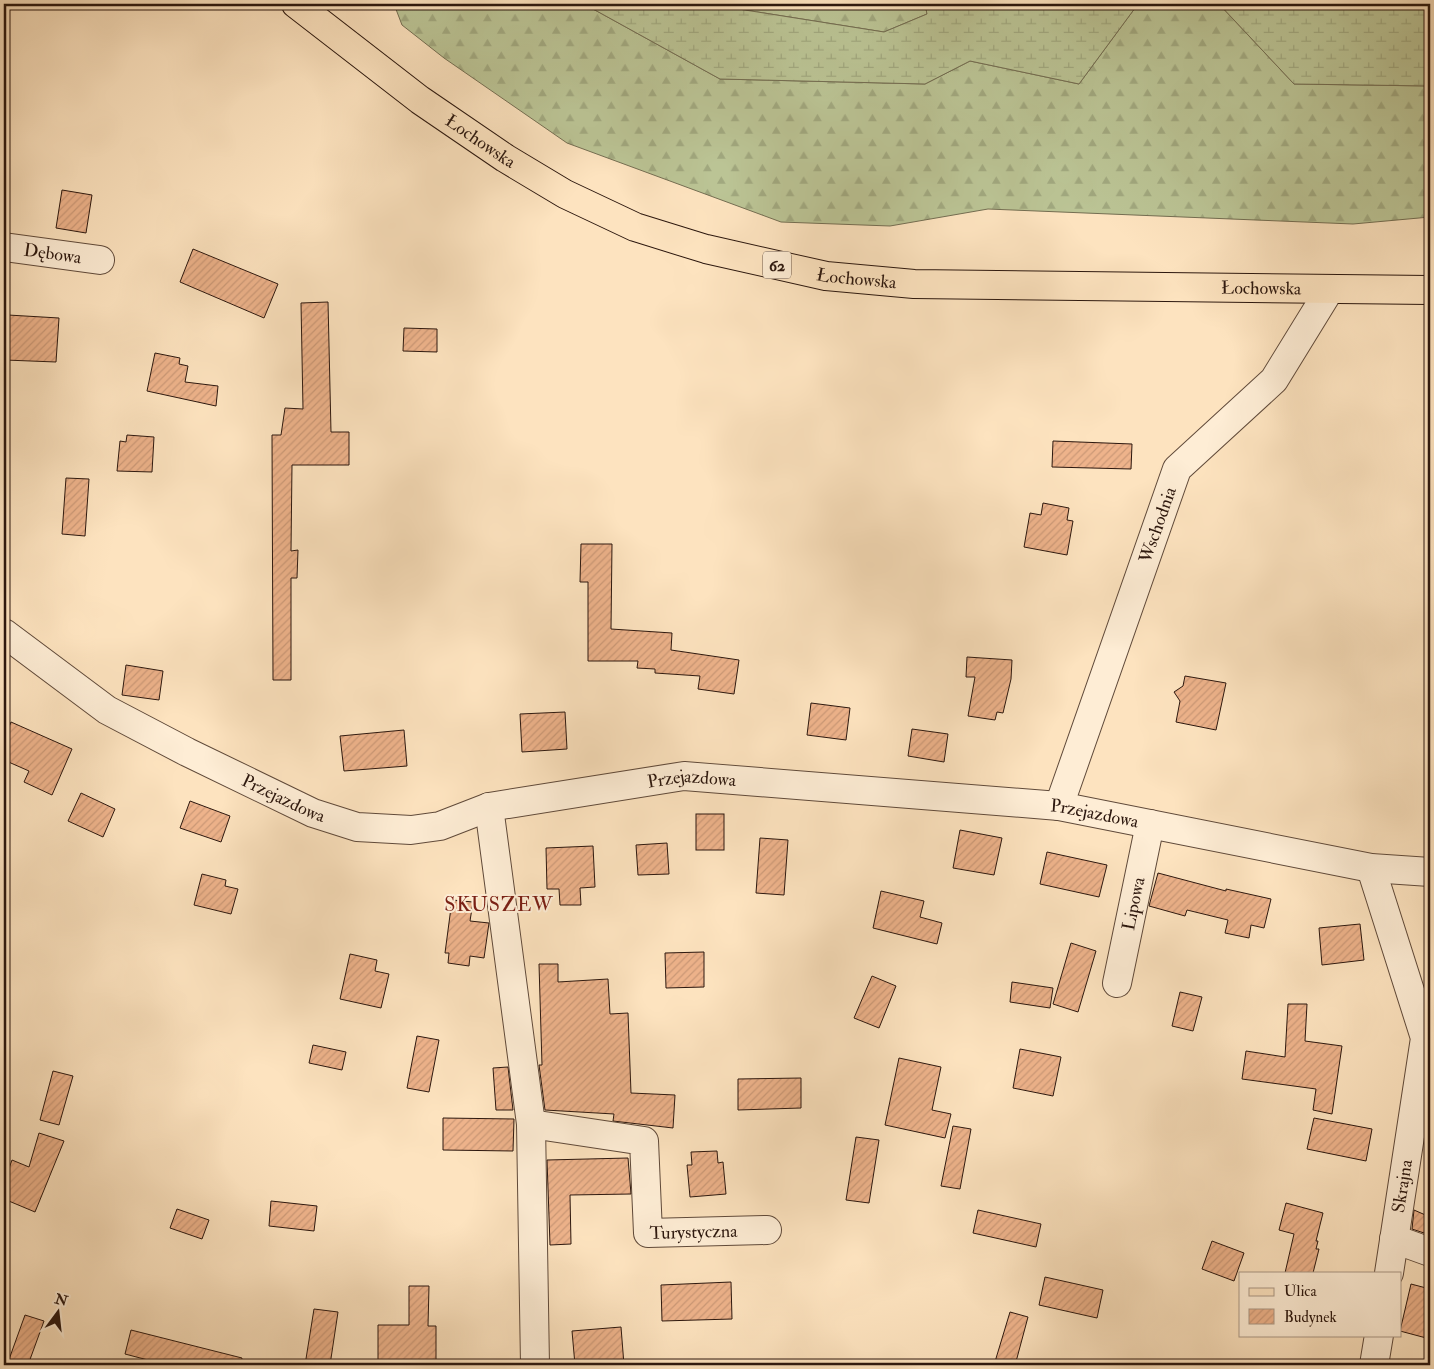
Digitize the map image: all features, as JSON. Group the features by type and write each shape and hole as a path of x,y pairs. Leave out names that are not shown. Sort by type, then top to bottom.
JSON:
{"main road":[{"name":"Łochowska","path":"296,4 420,100 512,162 565,194 635,227 706,249 826,276 914,284 1430,290"}],"street":[{"name":"Dębowa","path":"4,247 18,247 100,260"},
{"name":"Wschodnia","path":"1059,806 1177,469 1274,380 1330,289"},
{"name":"Przejazdowa","path":"4,633 107,710 313,814 357,827 412,830 440,826 489,807 684,776 1059,806 1371,868 1430,872"},
{"path":"489,807 531,1124 535,1365"},
{"name":"Lipowa","path":"1117,983 1150,824"},
{"name":"Skrajna","path":"1371,868 1425,1038 1388,1272"},
{"name":"Turystyczna","path":"531,1124 644,1141 648,1232 768,1230"},
{"path":"1394,1239 1430,1252"},
{"path":"1374,1365 1379,1336"}],"green space":[{"path":"394,4 584,4 720,79 925,84 970,61 1079,84 1138,4 1219,4 1294,84 1430,86 1430,217 1353,224 988,209 890,226 781,222 567,143 444,58 402,25"},
{"path":"584,4 707,4 884,32 927,14 925,4 1138,4 1079,84 970,61 925,84 720,79"},
{"path":"707,4 925,4 927,14 884,32"},
{"path":"1219,4 1430,4 1430,86 1294,84"}],"building":[{"path":"62,190 92,195 86,233 56,228"},
{"path":"193,249 278,284 264,318 180,282"},
{"path":"328,302 331,432 349,432 349,465 292,465 291,551 298,550 297,578 291,578 291,680 273,680 272,435 281,435 285,408 303,409 301,303"},
{"path":"8,315 59,318 56,362 5,360"},
{"path":"404,328 437,329 437,352 403,351"},
{"path":"155,353 180,358 179,364 188,366 185,382 218,386 216,406 147,391"},
{"path":"127,435 154,437 152,472 117,471 120,441 126,442"},
{"path":"1053,441 1132,444 1131,469 1052,467"},
{"path":"66,478 89,479 85,536 62,534"},
{"path":"1043,503 1069,508 1067,520 1073,521 1067,555 1024,547 1030,513 1041,515"},
{"path":"581,544 612,544 611,629 672,633 671,650 739,660 734,694 698,689 700,676 655,673 655,669 637,668 638,661 588,661 588,582 580,582"},
{"path":"967,657 1012,660 1011,679 1003,713 997,712 995,720 968,716 975,677 966,677"},
{"path":"126,665 163,671 159,700 122,695"},
{"path":"1185,676 1226,683 1216,730 1176,722 1180,701 1174,692 1183,686"},
{"path":"811,703 850,708 846,740 807,735"},
{"path":"565,712 567,749 522,752 520,714"},
{"path":"11,722 72,749 52,795 24,782 29,771 4,760 4,738"},
{"path":"912,729 948,734 944,762 908,756"},
{"path":"404,730 407,766 344,771 340,736"},
{"path":"81,793 115,809 103,837 68,821"},
{"path":"190,801 230,816 221,842 180,828"},
{"path":"696,814 724,814 724,850 696,850"},
{"path":"960,830 1002,838 994,875 953,868"},
{"path":"760,838 788,840 784,895 756,893"},
{"path":"667,843 669,874 638,875 636,845"},
{"path":"593,846 595,887 580,888 581,905 560,905 559,889 547,889 546,848"},
{"path":"1047,852 1107,865 1099,897 1040,884"},
{"path":"1158,873 1226,891 1226,889 1271,899 1264,928 1251,925 1249,938 1225,933 1228,920 1187,910 1185,916 1149,906"},
{"path":"202,874 226,880 225,886 238,889 231,914 194,905"},
{"path":"881,891 924,901 920,917 942,923 937,944 873,928"},
{"path":"452,900 473,902 470,921 489,923 484,958 470,956 469,966 448,963 449,953 445,953"},
{"path":"1360,924 1364,960 1322,965 1319,928"},
{"path":"1071,943 1096,951 1078,1012 1053,1004"},
{"path":"704,952 704,987 666,988 665,953"},
{"path":"350,954 377,960 375,971 389,974 381,1008 340,999"},
{"path":"539,964 558,964 558,982 608,979 610,1014 628,1013 631,1093 675,1095 673,1128 613,1121 614,1114 545,1110 539,1065 542,1065"},
{"path":"872,976 896,986 879,1028 854,1018"},
{"path":"1012,982 1053,988 1050,1008 1010,1002"},
{"path":"1180,992 1202,997 1193,1031 1172,1026"},
{"path":"1288,1004 1307,1004 1305,1041 1342,1046 1332,1114 1313,1110 1316,1089 1242,1079 1246,1051 1285,1057"},
{"path":"417,1036 439,1040 429,1092 407,1088"},
{"path":"313,1045 346,1052 342,1070 309,1063"},
{"path":"1020,1049 1061,1057 1053,1096 1013,1088"},
{"path":"899,1058 941,1067 932,1110 951,1114 945,1138 885,1125"},
{"path":"508,1067 513,1110 496,1110 493,1068"},
{"path":"53,1071 73,1076 59,1125 40,1120"},
{"path":"801,1078 801,1108 738,1110 738,1079"},
{"path":"443,1118 514,1119 513,1151 443,1150"},
{"path":"1314,1118 1372,1129 1366,1161 1307,1149"},
{"path":"953,1126 971,1129 960,1189 941,1186"},
{"path":"39,1133 64,1141 35,1212 4,1199 4,1182 12,1160 29,1167"},
{"path":"856,1137 879,1140 869,1203 846,1200"},
{"path":"717,1151 718,1163 723,1162 726,1194 690,1197 687,1165 692,1165 691,1152"},
{"path":"628,1158 631,1194 570,1195 571,1244 550,1245 547,1160"},
{"path":"271,1201 317,1206 314,1231 269,1226"},
{"path":"1286,1203 1323,1213 1316,1241 1318,1241 1316,1249 1319,1249 1313,1272 1285,1272 1294,1234 1279,1230"},
{"path":"177,1209 209,1220 202,1239 170,1228"},
{"path":"978,1210 1041,1224 1036,1247 973,1233"},
{"path":"1414,1210 1430,1217 1430,1235 1412,1229"},
{"path":"1212,1241 1244,1253 1234,1281 1202,1269"},
{"path":"1045,1277 1103,1290 1097,1318 1039,1305"},
{"path":"731,1282 732,1319 662,1321 661,1285"},
{"path":"1411,1284 1430,1289 1430,1339 1402,1332 1402,1322"},
{"path":"409,1286 429,1286 428,1326 436,1326 436,1361 378,1360 378,1325 409,1325"},
{"path":"314,1309 338,1312 330,1365 305,1365"},
{"path":"1010,1312 1028,1317 1017,1358 1014,1365 994,1365"},
{"path":"25,1315 44,1321 28,1365 7,1365"},
{"path":"621,1327 624,1365 575,1365 572,1331"},
{"path":"131,1330 242,1358 241,1365 167,1365 125,1354"}],"district":[{"name":"SKUSZEW","path":"499,904"}]}
